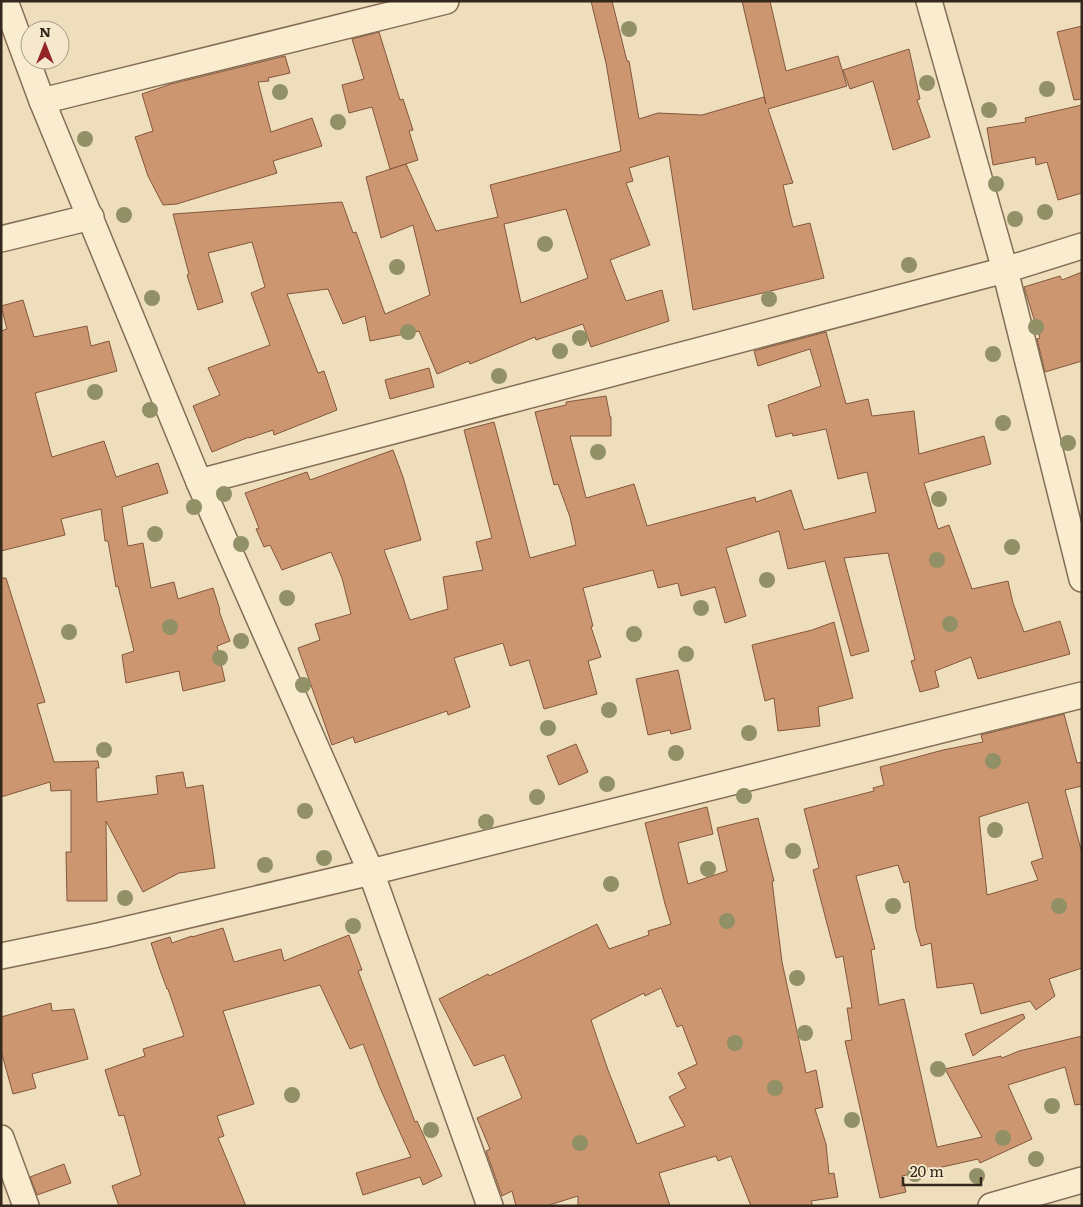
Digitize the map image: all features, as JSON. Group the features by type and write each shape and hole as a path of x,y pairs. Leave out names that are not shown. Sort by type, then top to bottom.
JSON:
{"street":[{"path":"5,1 42,101 199,482 371,872 490,1206"},
{"path":"42,101 446,1"},
{"path":"929,1 1005,270 1082,579"},
{"path":"1,239 91,217"},
{"path":"199,482 1005,270 1082,246"},
{"path":"1,956 103,935 371,872 1082,696"},
{"path":"1,1138 26,1206"},
{"path":"990,1206 1082,1180"}],"building":[{"path":"591,1 612,1 627,61 629,61 639,119 658,113 702,115 764,97 766,104 742,1 770,1 786,71 838,56 847,86 768,109 793,183 783,185 793,227 810,223 824,278 693,310 669,156 629,168 633,181 626,183 650,245 610,260 626,301 662,290 669,321 591,347 583,324 536,340 535,337 470,364 469,361 437,374 419,331 370,341 365,316 343,324 328,289 287,294 318,373 324,371 337,410 274,435 273,430 249,437 212,452 193,406 220,395 208,368 270,345 251,293 265,287 252,242 208,253 223,302 198,310 187,275 189,274 173,214 342,202 353,233 356,232 385,314 430,295 413,225 381,238 366,177 406,164 436,231 498,217 490,185 621,151 606,63","holes":["566,209 588,278 521,303 504,224"]},
{"path":"1082,26 1082,99 1074,100 1057,32"},
{"path":"379,32 400,100 403,99 413,130 409,131 418,160 390,169 372,107 349,113 342,85 364,79 352,39"},
{"path":"909,49 920,99 917,100 930,137 893,150 873,81 850,89 843,70"},
{"path":"285,56 290,73 268,78 269,81 258,82 271,132 312,118 322,146 273,161 277,173 177,204 163,205 148,176 135,137 153,131 142,94 171,84"},
{"path":"1082,105 1082,193 1058,200 1047,162 1036,165 1035,157 993,165 987,128 1026,122 1025,118"},
{"path":"1082,272 1082,361 1045,372 1037,339 1040,338 1024,287 1060,276 1062,280"},
{"path":"23,300 34,337 87,326 91,346 109,341 117,371 35,393 52,457 104,441 116,477 158,463 168,493 122,507 128,546 143,543 151,588 174,582 178,599 213,588 230,641 217,646 225,681 183,691 179,671 126,683 122,655 134,651 118,586 116,587 108,541 105,541 101,509 61,519 65,535 1,551 1,331 7,329 1,306"},
{"path":"826,332 846,404 868,399 872,416 914,411 919,454 984,436 991,464 924,483 938,529 949,525 972,589 1008,581 1013,603 1024,632 1060,621 1070,654 978,679 971,657 935,671 939,687 920,692 911,661 915,660 888,553 844,558 869,651 851,656 825,561 788,569 779,531 726,548 746,616 725,623 715,587 681,596 678,583 658,588 653,570 583,588 593,626 591,627 601,657 588,661 597,694 544,709 529,660 510,666 503,643 454,658 470,707 448,715 447,711 355,743 353,737 332,745 298,648 320,640 315,624 351,614 342,578 331,552 282,570 270,545 264,547 256,529 259,528 245,493 307,472 310,480 393,450 403,477 421,540 384,550 410,620 448,609 443,577 483,570 476,542 492,538 464,430 494,422 530,558 576,545 570,517 558,484 554,485 535,412 566,405 566,402 606,396 611,417 611,436 570,436 586,498 634,484 647,526 755,497 756,502 791,490 804,530 876,512 867,472 838,479 826,429 793,436 792,433 776,437 768,405 821,386 810,349 758,366 754,351"},
{"path":"429,368 434,387 390,399 385,380"},
{"path":"1,578 6,578 45,702 37,704 54,762 98,761 99,768 96,768 97,802 158,794 156,776 183,772 186,788 203,785 215,868 179,873 143,892 106,821 107,901 67,901 66,852 71,852 71,790 51,791 50,782 1,797"},
{"path":"834,622 853,698 818,707 820,726 778,731 774,698 765,701 752,645 812,630"},
{"path":"678,670 691,729 671,734 670,730 648,735 636,679"},
{"path":"1064,714 1077,763 1082,762 1082,786 1065,790 1082,853 1082,968 1049,979 1055,996 1036,1010 1030,1001 981,1014 973,983 937,988 931,943 921,946 916,929 909,881 904,883 898,865 856,876 875,949 871,950 879,1005 904,999 937,1147 982,1137 945,1069 1001,1056 1002,1058 1019,1051 1082,1036 1082,1104 1075,1105 1065,1067 1008,1085 1032,1139 980,1163 978,1159 902,1176 906,1192 880,1198 845,1041 852,1040 847,1008 852,1008 843,956 836,958 813,870 819,868 804,809 874,791 873,788 884,785 880,767 943,750 983,742 981,735","holes":["1028,802 1043,858 1031,862 1038,880 987,895 979,817"]},
{"path":"576,744 588,772 559,785 547,756"},
{"path":"707,807 713,834 678,843 688,884 727,871 717,828 758,818 774,881 772,881 782,962 806,1073 816,1070 823,1107 815,1109 826,1144 829,1174 834,1173 838,1197 811,1201 813,1206 751,1206 731,1156 718,1161 716,1156 659,1173 670,1206 578,1206 578,1196 546,1206 516,1206 512,1191 502,1196 486,1151 490,1149 477,1118 522,1098 504,1055 474,1066 439,999 488,974 489,976 597,924 609,949 649,935 648,931 671,924 645,823","holes":["661,988 677,1027 682,1025 697,1064 678,1073 686,1088 669,1097 685,1126 637,1144 591,1020 644,993 645,996"]},
{"path":"223,928 234,962 281,949 284,961 349,935 362,970 358,971 415,1122 417,1121 442,1176 423,1185 420,1177 363,1195 356,1173 411,1157 380,1088 363,1044 350,1049 320,985 223,1011 254,1104 217,1116 224,1136 218,1138 246,1206 119,1206 112,1186 141,1175 124,1115 119,1116 105,1070 145,1056 143,1049 184,1036 151,943 170,937 172,943"},
{"path":"51,1003 52,1011 74,1009 88,1059 32,1074 36,1088 13,1094 1,1051 1,1017"},
{"path":"1023,1014 1025,1018 973,1056 965,1034"},
{"path":"64,1164 71,1183 37,1195 30,1177"}]}
